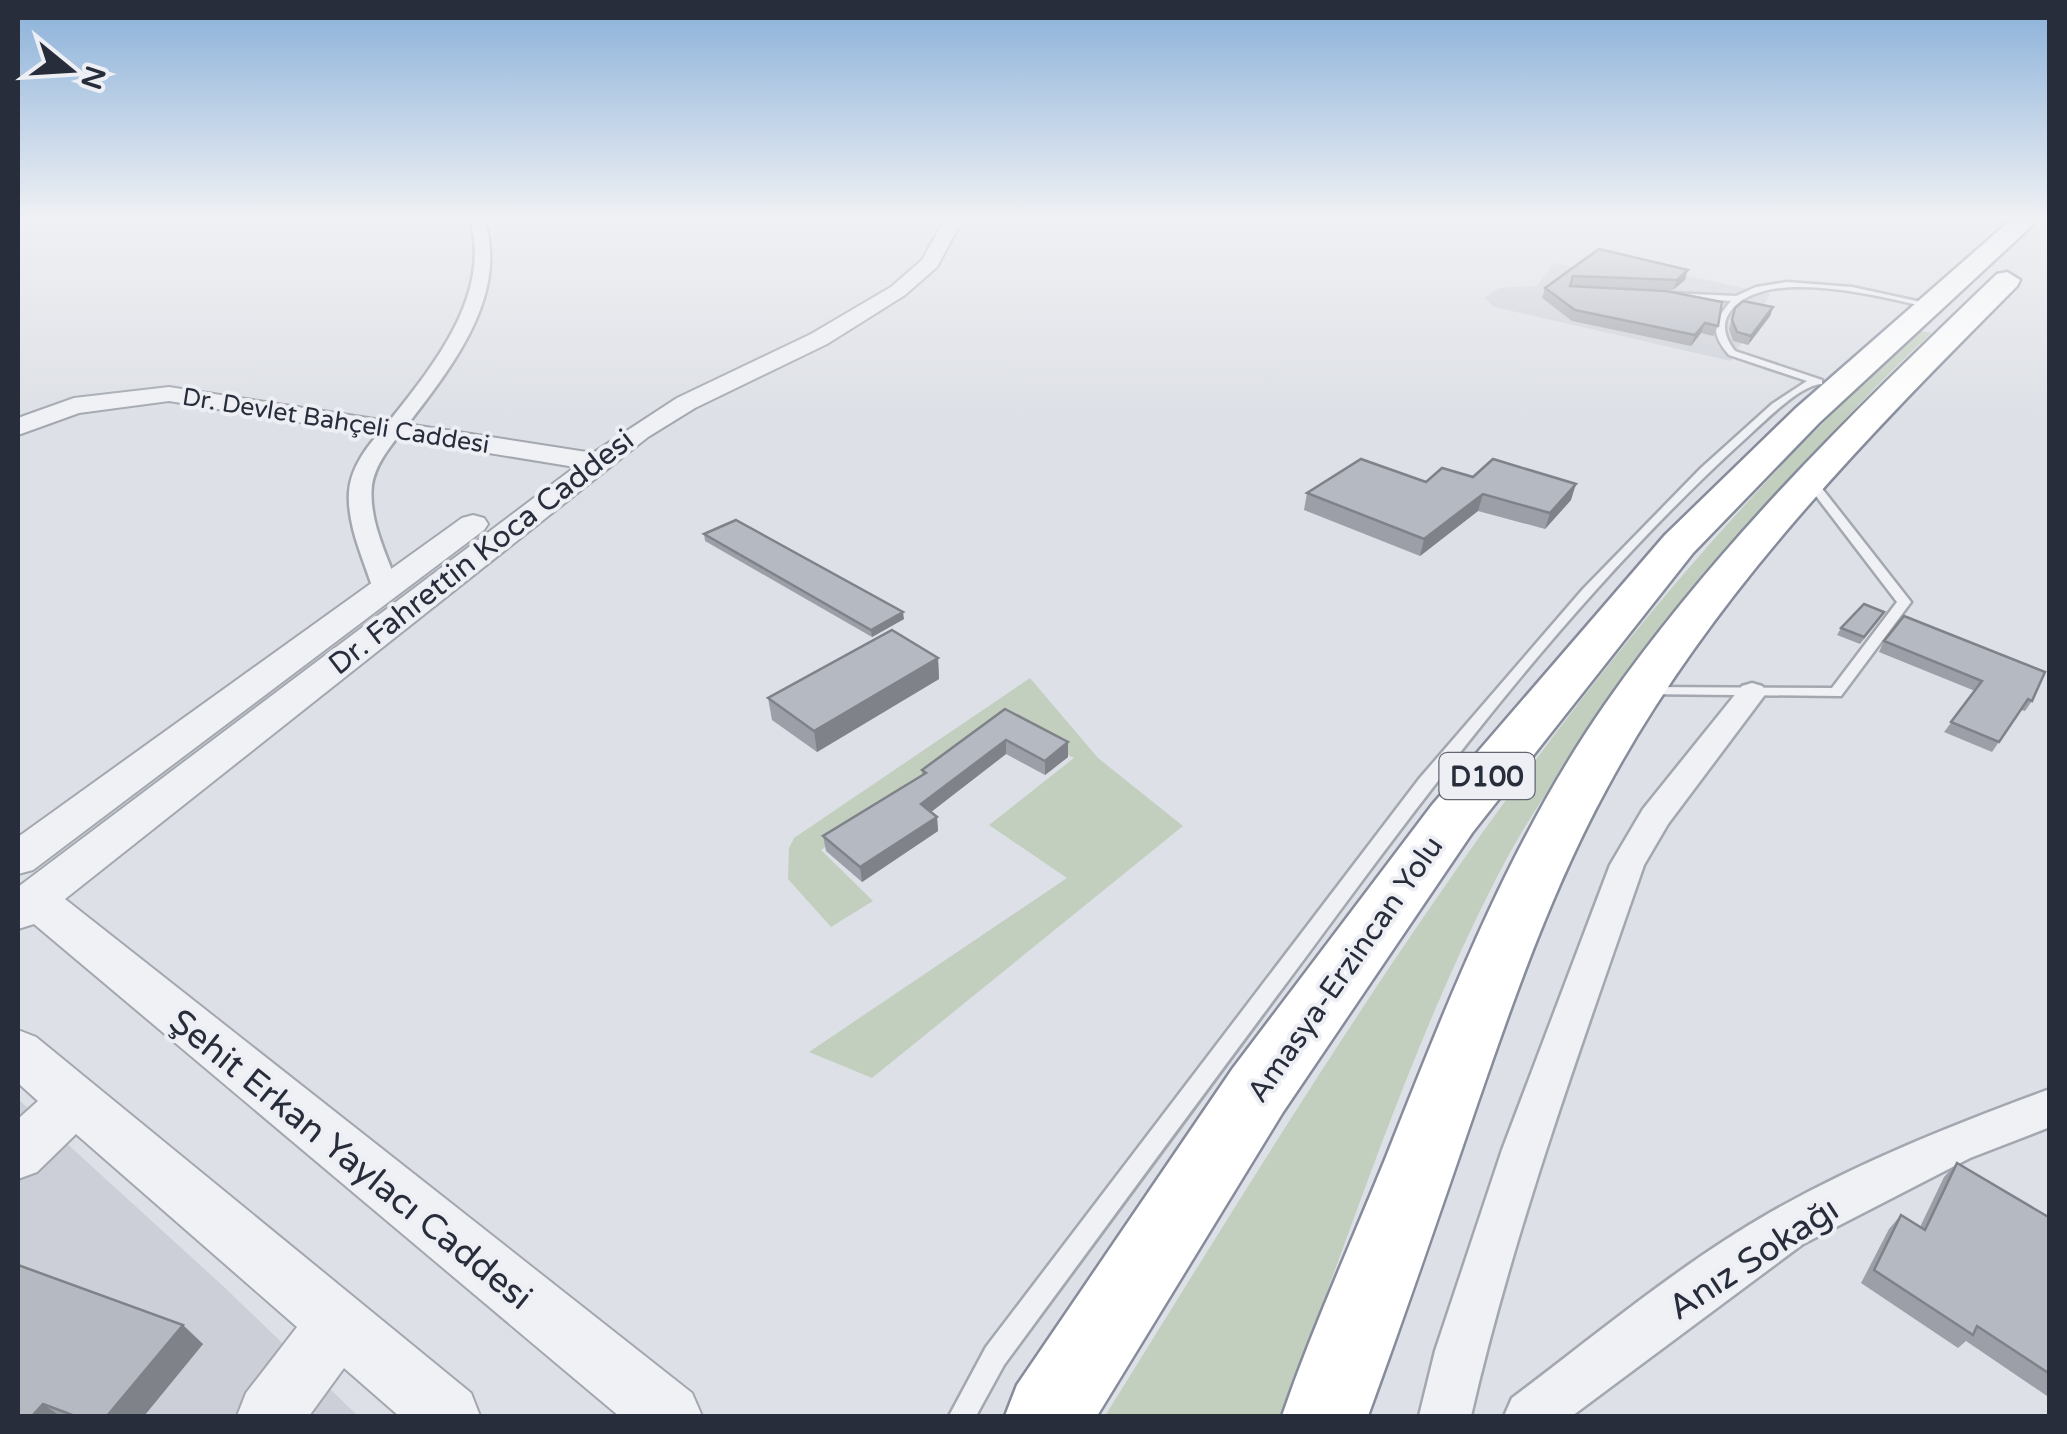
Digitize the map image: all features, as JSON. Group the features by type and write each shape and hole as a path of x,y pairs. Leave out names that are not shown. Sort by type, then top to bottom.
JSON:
{"highway":[{"name":"Amasya-Erzincan Yolu","path":"1048,1416 1258,1090 1452,819 1679,544 1825,384 1953,286"},
{"name":"D100","path":"1324,1416 1470,1030 1529,886 1580,786 1641,691 1727,572 1809,478 2003,286"}],"street":[{"path":"386,588 364,517 364,476 377,451 432,379 482,286"},
{"name":"Dr. Fahrettin Koca Caddesi","path":"23,890 567,470 640,406 809,326 877,286"},
{"name":"Dr. Fahrettin Koca Caddesi","path":"23,890 386,588 535,478 598,462 660,416 819,339 906,286"},
{"name":"Dr. Devlet Bahçeli Caddesi","path":"18,427 74,406 169,394 395,428 567,470"},
{"name":"Dr. Devlet Bahçeli Caddesi","path":"18,447 99,415 142,411 535,478"},
{"path":"1444,1416 1460,1351 1524,1150 1627,865 1655,817 1752,692"},
{"name":"Şehit Erkan Yaylacı Caddesi","path":"23,890 668,1416"},
{"path":"18,1052 448,1416"},
{"path":"18,1154 75,1101"},
{"name":"Anız Sokağı","path":"1530,1416 1644,1328 1787,1228 1955,1144 2050,1108"},
{"path":"268,1416 339,1324"}],"lane":[{"path":"1661,295 1740,299 1779,286"},
{"path":"1814,286 1931,305"},
{"path":"1740,299 1720,321 1725,347 1749,361 1825,384"},
{"path":"962,1416 995,1356 1425,782 1588,592 1705,470 1776,406 1825,384"},
{"path":"1641,691 1836,693 1904,602 1809,478"}],"shaded area":[{"path":"1732,286 1770,294 1731,361 1494,307 1484,298 1499,288"},
{"path":"18,1099 223,1286 358,1416 18,1416"}],"green space":[{"path":"1921,331 1931,333 1806,461 1690,597 1586,736 1525,828 1498,875 1437,1006 1382,1142 1281,1416 1105,1416 1378,985 1475,843 1577,705 1685,573 1799,447"},
{"path":"1030,678 1098,758 1183,826 872,1078 809,1052 1067,878 989,825 1074,758 1004,720 821,850 873,901 831,927 788,879 789,848 794,838"}],"building":[{"path":"1545,288 1666,291 1722,302 1718,326 1705,323 1695,335 1575,310"},
{"path":"1743,301 1773,307 1751,336 1737,332 1732,320 1735,308"},
{"path":"1361,459 1426,482 1442,468 1473,477 1493,459 1576,484 1550,513 1483,494 1424,539 1307,493"},
{"path":"736,520 903,612 871,630 704,534"},
{"path":"1864,604 1884,612 1864,637 1841,628"},
{"path":"1904,616 2045,672 2032,701 2028,699 1999,742 1951,722 1982,681 1884,641"},
{"path":"892,630 938,658 814,731 768,698"},
{"path":"1005,709 1068,742 1045,761 1006,740 921,804 937,817 860,867 823,836 926,773 922,770"},
{"path":"1957,1163 2050,1218 2050,1374 1977,1326 1973,1335 1874,1270 1901,1215 1925,1230"},
{"path":"18,1265 183,1325 107,1416 75,1416 43,1404 32,1416 18,1416"}]}
